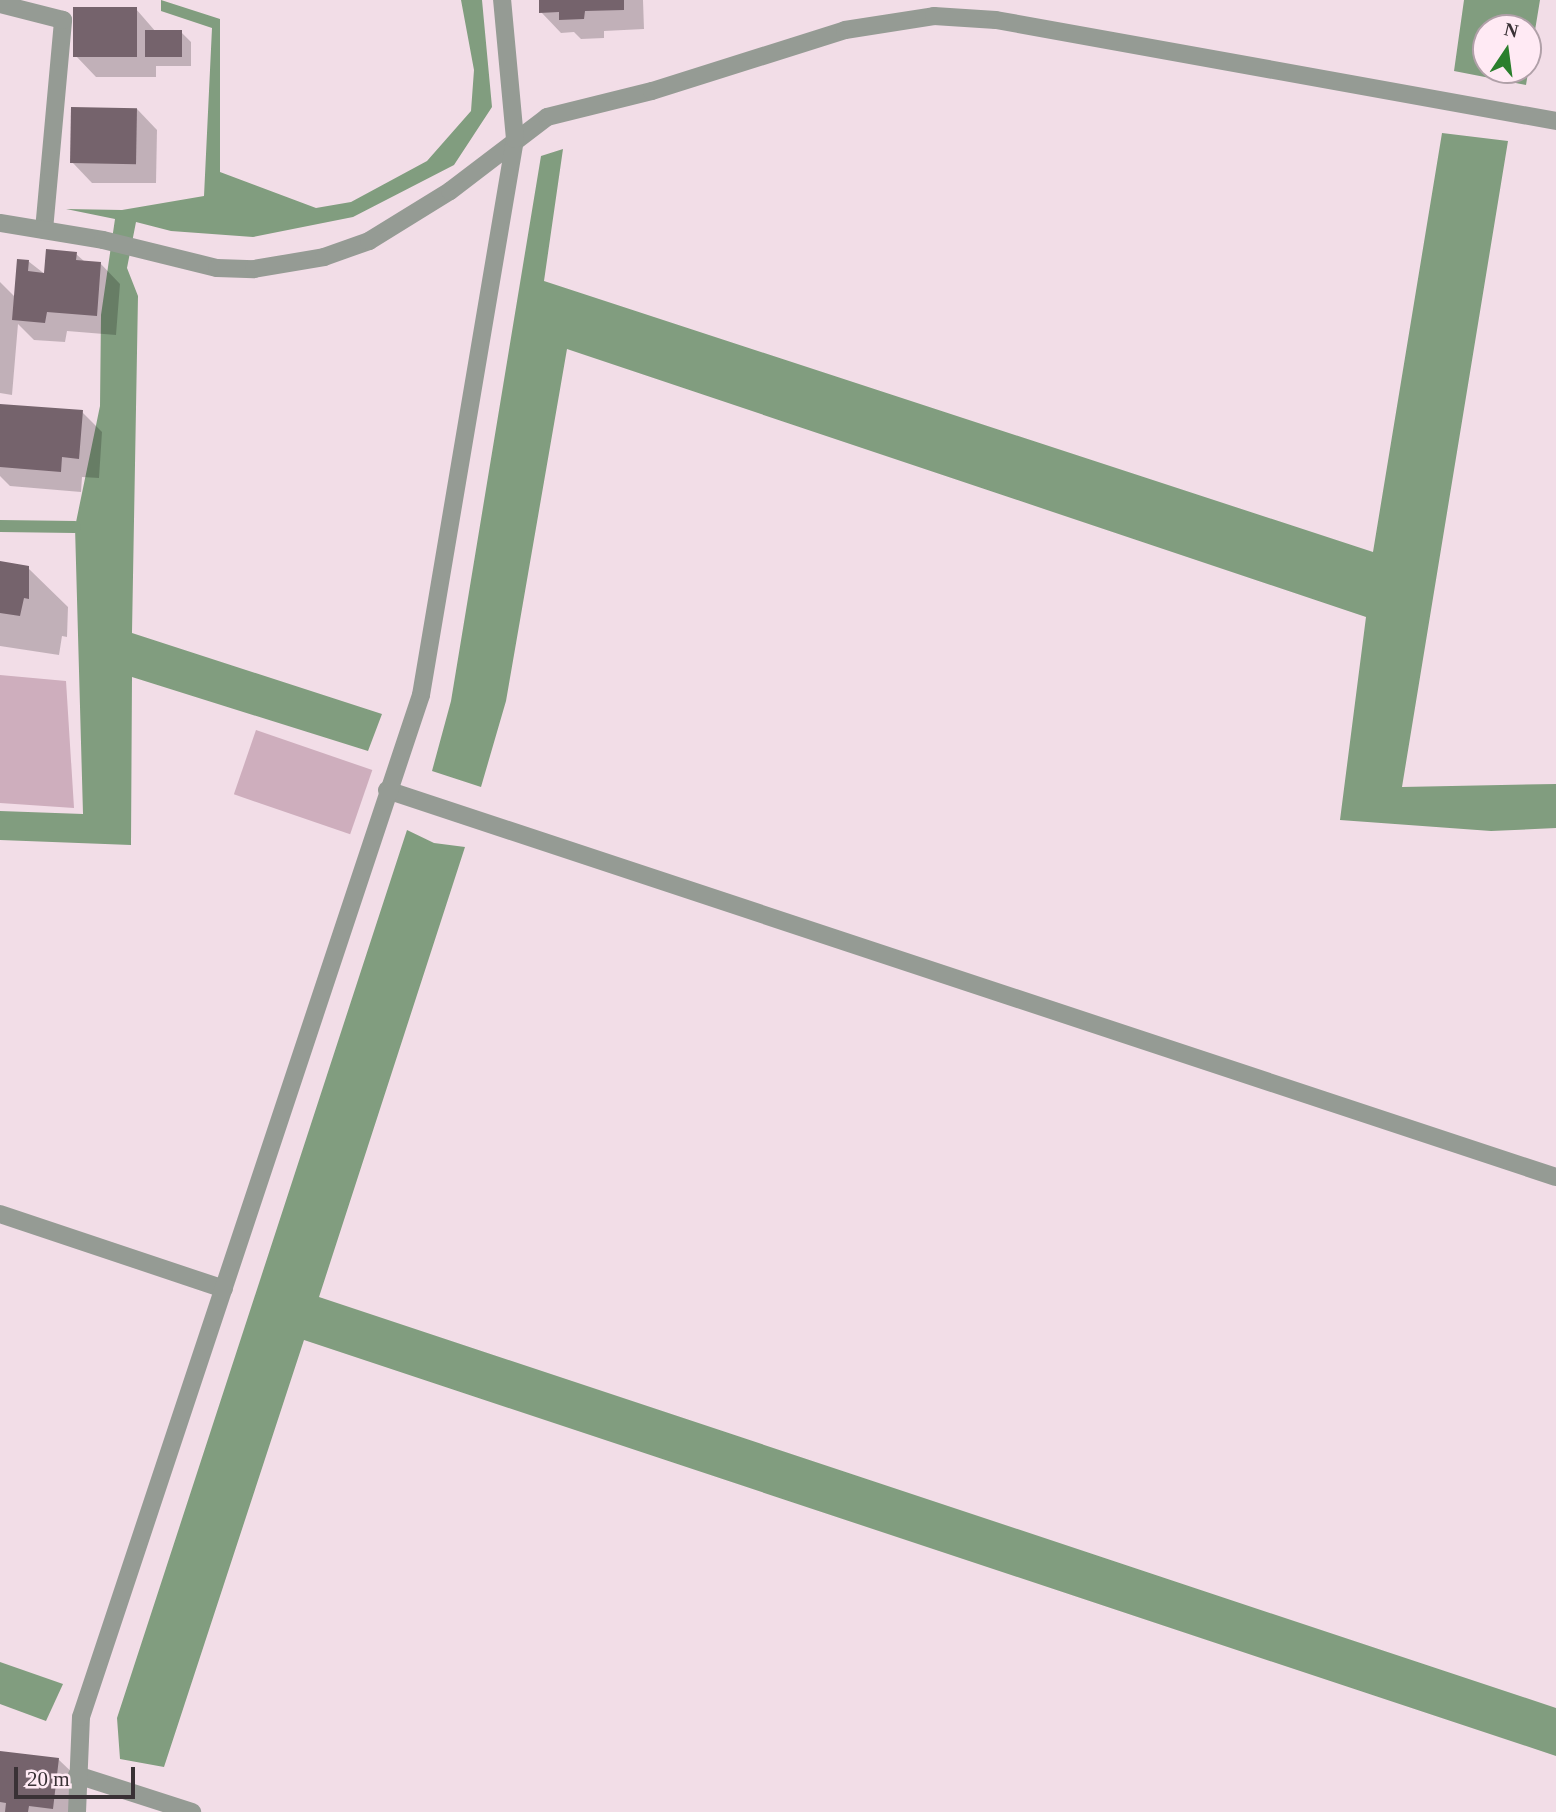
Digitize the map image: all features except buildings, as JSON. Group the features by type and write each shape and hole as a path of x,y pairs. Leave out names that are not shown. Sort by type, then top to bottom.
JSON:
{"street":[{"path":"77,1812 81,1717 387,790 421,695 515,139 502,0"},
{"path":"0,4 63,20 44,230"},
{"path":"0,223 103,240 217,268 254,269 324,257 369,241 450,191 547,117 652,91 845,30 934,16 996,20 1556,121"},
{"path":"387,790 1556,1177"},
{"path":"0,1214 224,1289"},
{"path":"77,1775 192,1812"}],"shaded area":[{"path":"161,0 220,19 220,172 316,208 351,202 427,161 471,111 474,70 461,0 482,0 492,107 454,165 353,217 253,237 171,231 136,222 127,268 138,296 132,633 382,714 368,751 132,677 131,845 0,840 0,811 83,814 75,527 100,406 101,315 115,219 66,209 122,210 204,196 212,28 161,11"},
{"path":"1464,0 1540,0 1538,14 1472,14 1472,74 1454,71"},
{"path":"1442,133 1508,141 1402,787 1556,784 1556,828 1491,831 1340,820 1366,617 567,349 506,701 481,787 432,771 451,701 541,156 563,149 544,281 1373,552"},
{"path":"0,675 66,681 74,808 0,803"},
{"path":"256,730 372,770 350,834 234,794"},
{"path":"407,830 434,843 465,847 319,1297 1556,1708 1556,1756 304,1340 164,1767 120,1759 117,1718"},
{"path":"0,1662 63,1684 46,1721 0,1704"}],"waterway":[{"path":"0,526 75,527"}]}
